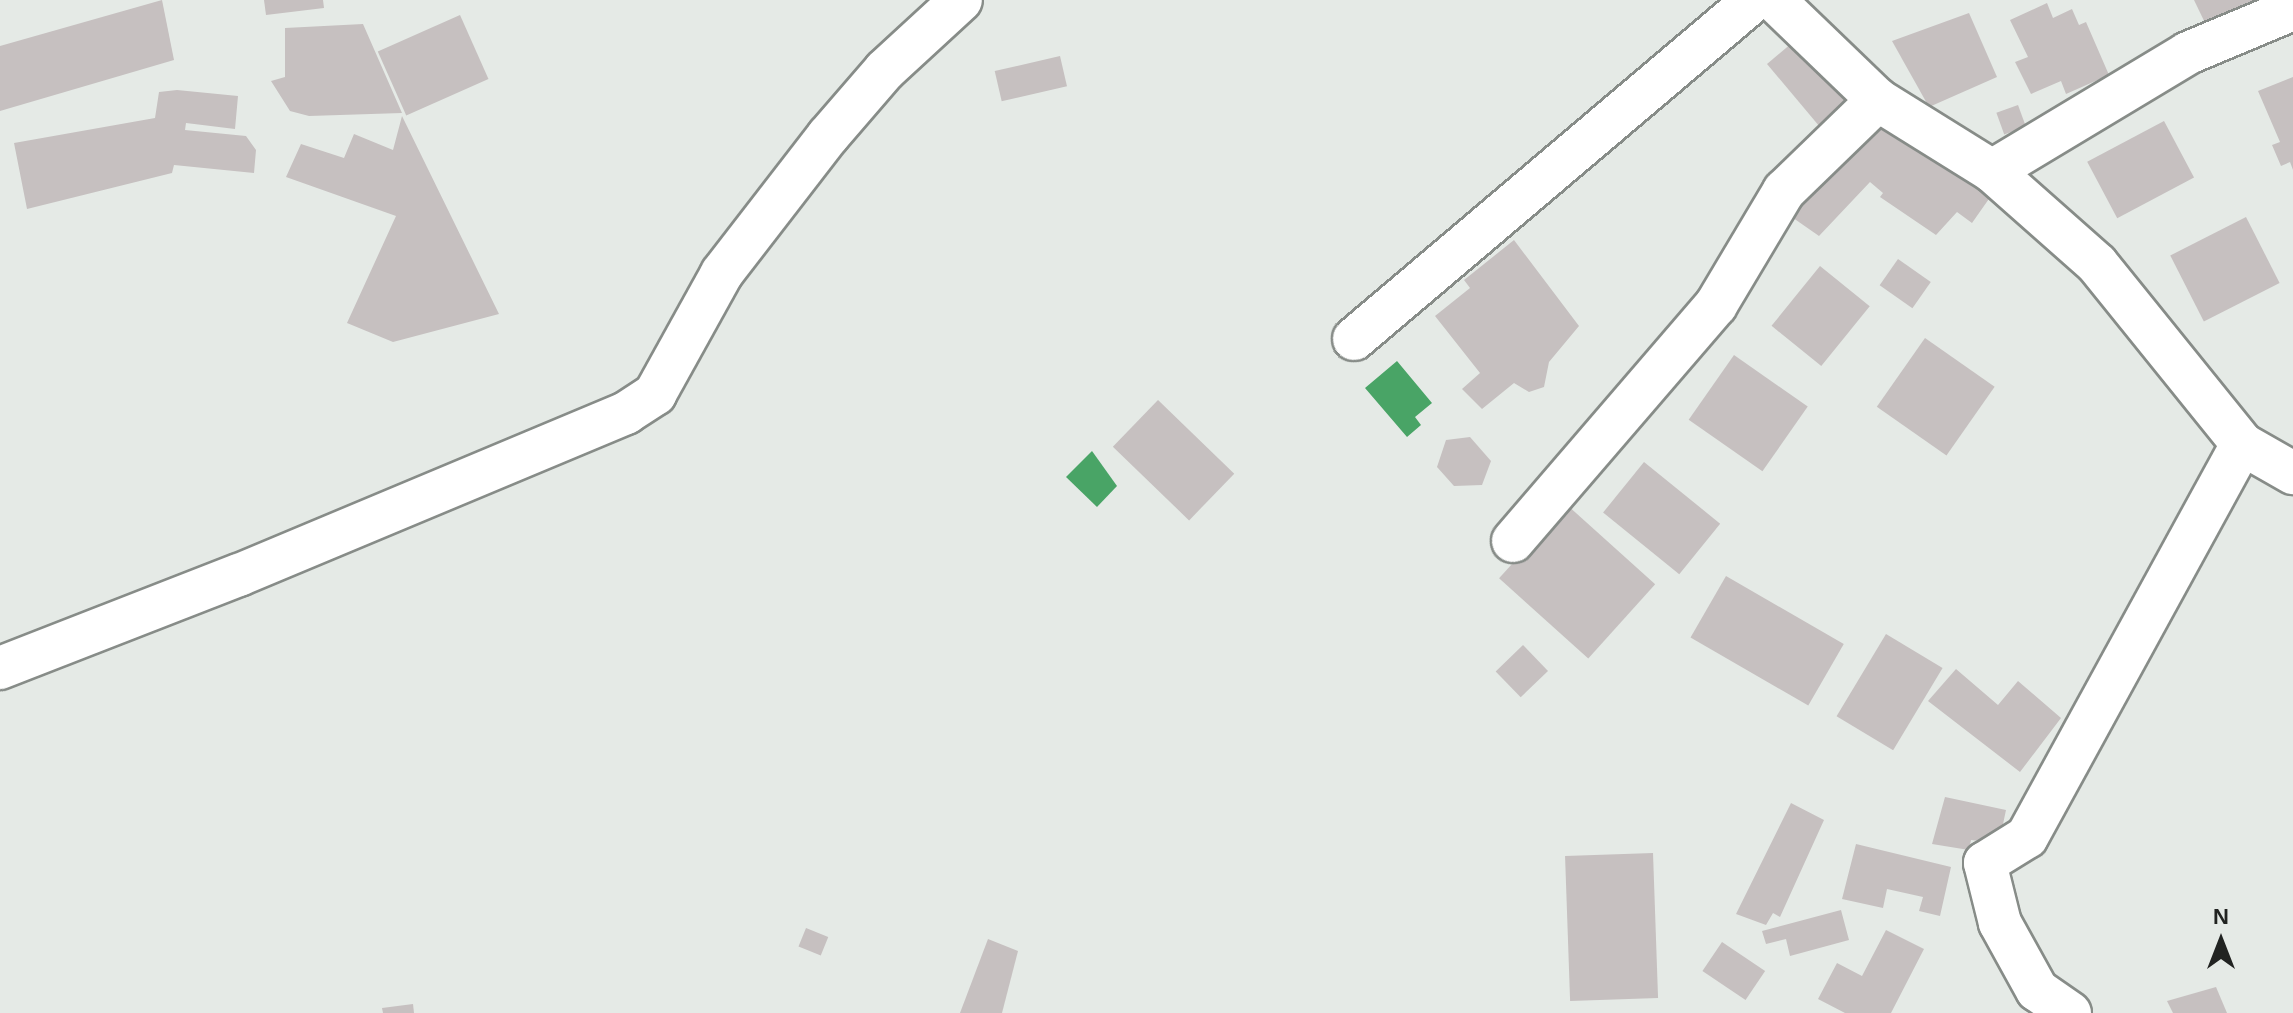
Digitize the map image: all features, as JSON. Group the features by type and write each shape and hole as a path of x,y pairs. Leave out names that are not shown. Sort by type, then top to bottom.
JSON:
{"street":[{"path":"0,668 253,569 626,413 655,394 722,273 828,136 885,70 961,0"},
{"path":"1354,339 1754,0"},
{"path":"1774,0 1878,100 1992,171 2097,264 2242,444 2293,473"},
{"path":"1992,171 2188,53 2293,9"},
{"path":"1513,541 1716,305 1784,191 1878,100"},
{"path":"2070,1013 2037,990 2000,923 1985,863 2027,837 2242,444"}],"shaded area":[{"path":"1397,361 1432,403 1415,417 1421,425 1407,437 1365,388"},
{"path":"1092,451 1117,486 1097,507 1066,477"}],"building":[{"path":"162,0 174,60 0,111 0,46"},
{"path":"264,0 323,0 324,8 266,15"},
{"path":"2194,0 2264,0 2207,27"},
{"path":"2047,3 2053,18 2072,9 2079,25 2086,22 2109,75 2066,94 2061,81 2031,94 2015,62 2028,57 2010,20"},
{"path":"1969,13 1997,77 1929,107 1892,41"},
{"path":"460,15 488,79 406,116 378,52"},
{"path":"363,24 402,113 309,116 290,111 271,81 285,77 285,28"},
{"path":"1799,37 1866,102 1830,139 1767,64"},
{"path":"1060,56 1067,86 1002,101 995,71"},
{"path":"2293,77 2293,170 2290,162 2281,166 2272,145 2280,142 2258,91"},
{"path":"177,90 238,96 235,129 186,123 185,130 246,136 256,150 254,173 174,165 172,173 27,209 14,143 155,118 159,92"},
{"path":"2018,105 2026,127 2004,134 1996,113"},
{"path":"402,116 499,314 393,342 347,323 396,216 286,177 301,144 344,158 354,134 393,150"},
{"path":"1868,116 1998,186 1972,223 1957,212 1936,235 1880,197 1883,193 1870,182 1819,236 1786,213"},
{"path":"2164,121 2194,178 2117,218 2087,162"},
{"path":"2246,217 2280,283 2204,322 2170,256"},
{"path":"1514,240 1579,326 1549,362 1544,387 1529,392 1514,383 1482,409 1462,389 1480,373 1435,316 1470,288 1464,280"},
{"path":"1898,259 1931,282 1912,308 1880,285"},
{"path":"1820,266 1870,306 1821,366 1772,326"},
{"path":"1925,338 1995,387 1946,456 1877,407"},
{"path":"1734,355 1808,407 1762,471 1689,420"},
{"path":"1158,400 1234,474 1189,520 1113,447"},
{"path":"1470,437 1491,461 1482,485 1454,486 1437,467 1446,440"},
{"path":"1644,462 1720,524 1679,574 1603,513"},
{"path":"1566,504 1655,584 1588,659 1499,578"},
{"path":"1726,576 1844,644 1808,705 1690,637"},
{"path":"1886,634 1943,668 1893,750 1837,716"},
{"path":"1523,645 1548,671 1521,697 1496,671"},
{"path":"1956,669 1998,705 2018,681 2061,718 2020,772 1928,701"},
{"path":"1945,797 2006,810 1999,843 1971,840 1969,850 1932,844"},
{"path":"1791,803 1824,820 1780,917 1773,913 1766,925 1736,914"},
{"path":"1856,844 1951,867 1940,916 1919,911 1923,897 1887,889 1883,908 1842,899"},
{"path":"1653,853 1658,998 1570,1001 1565,856"},
{"path":"1841,910 1849,940 1790,956 1786,939 1766,944 1762,931"},
{"path":"806,928 828,937 821,956 799,947"},
{"path":"1886,930 1924,949 1891,1013 1845,1013 1818,999 1837,963 1862,976"},
{"path":"988,939 1018,951 1002,1013 960,1013"},
{"path":"1722,942 1765,971 1746,1000 1702,971"},
{"path":"2216,987 2227,1013 2173,1013 2167,1001"},
{"path":"413,1004 414,1013 383,1013 382,1008"}]}
